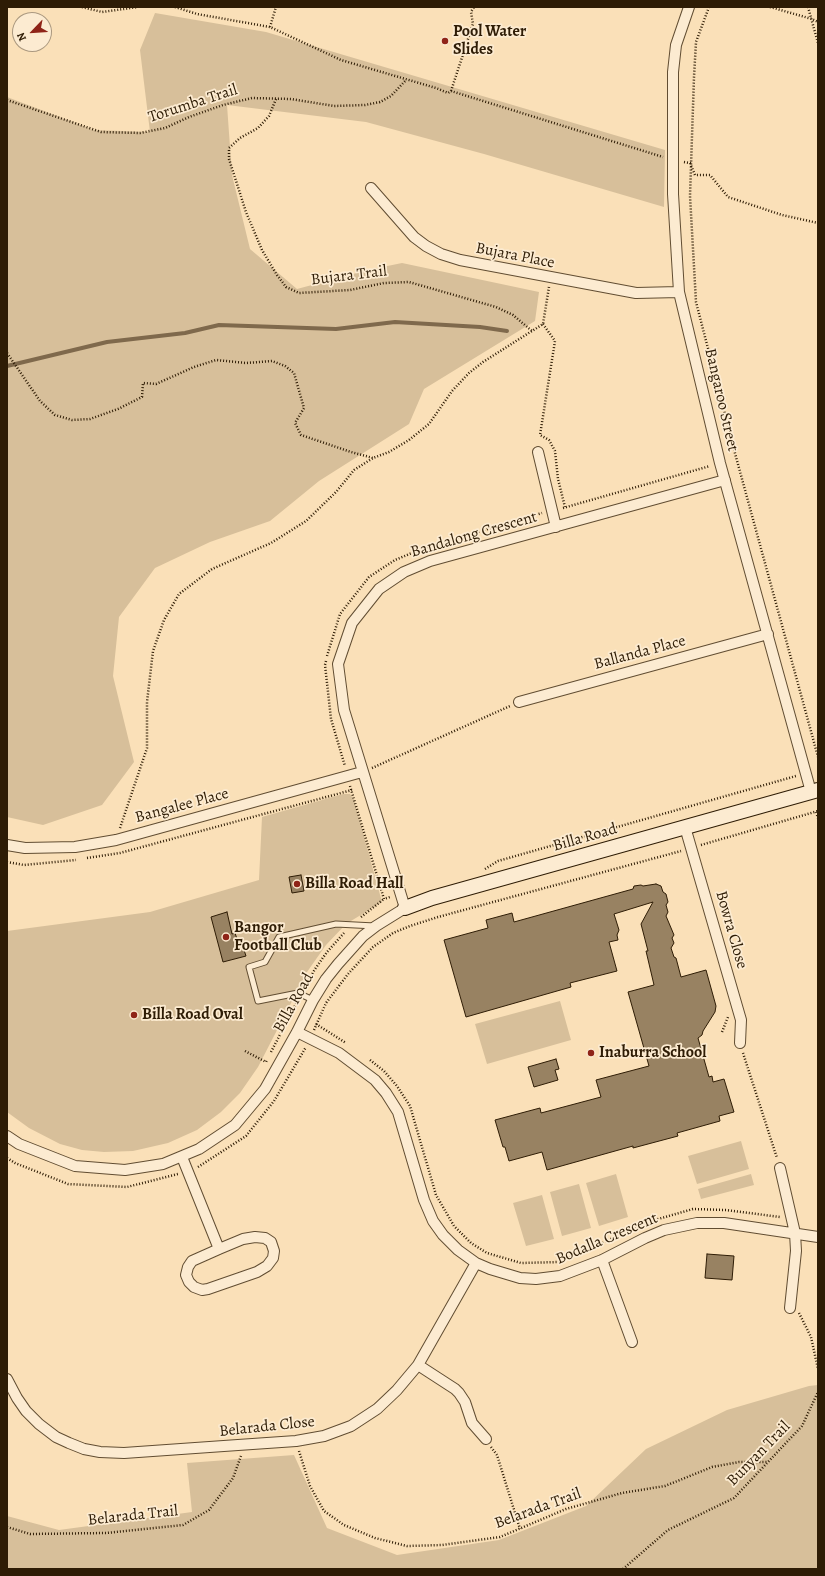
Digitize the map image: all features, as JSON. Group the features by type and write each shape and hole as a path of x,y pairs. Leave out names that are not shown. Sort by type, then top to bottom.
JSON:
{"street":[{"name":"Bangaroo Street","path":"689,7 676,45 673,72 673,194 679,292 725,480 814,791"},
{"name":"Bujara Place","path":"372,188 414,237 440,254 460,260 551,279 636,294 679,292"},
{"path":"538,452 556,527"},
{"name":"Bandalong Crescent","path":"405,908 344,710 338,664 352,623 379,589 404,572 430,561 725,480"},
{"name":"Ballanda Place","path":"520,702 768,634"},
{"name":"Bangalee Place","path":"7,845 25,848 75,846 116,840 362,772"},
{"name":"Billa Road","path":"7,1136 19,1144 74,1166 125,1170 163,1164 182,1157 199,1149 235,1125 265,1089 313,1000 338,964 363,936 405,908 432,898 814,791"},
{"name":"Bowra Close","path":"685,827 741,1020 740,1043"},
{"name":"Bodalla Crescent","path":"297,1032 339,1053 375,1080 386,1093 398,1112 424,1200 433,1221 443,1235 458,1250 476,1263 520,1278 536,1279 560,1276 602,1260 664,1230 697,1223 724,1223 818,1237"},
{"path":"182,1157 219,1250"},
{"path":"780,1168 795,1233 796,1251 790,1306"},
{"path":"255,1237 265,1238 271,1242 274,1251 273,1258 267,1266 257,1272 208,1289 202,1290 194,1287 189,1282 186,1275 188,1267 192,1261 219,1250 243,1239 255,1237"},
{"path":"602,1260 632,1342"},
{"name":"Belarada Close","path":"7,1379 20,1402 39,1424 56,1437 84,1449 100,1452 124,1453 296,1441 324,1436 351,1426 377,1409 397,1390 418,1365 476,1263"},
{"path":"418,1365 459,1393 465,1402 472,1423 486,1439"}],"lane":[{"path":"313,1000 298,993 258,1001 249,967 265,962 280,937 336,924 376,926"}],"path":[{"path":"82,7 102,12 138,7"},
{"path":"102,12 104,7"},
{"path":"175,7 197,14 270,27 341,60 436,88 448,93 452,91 673,160 690,163"},
{"path":"270,27 276,7"},
{"path":"452,91 473,24 471,12 474,7"},
{"path":"709,7 696,42 690,163 690,196 696,302 736,457 818,757"},
{"path":"770,7 818,22"},
{"path":"808,7 818,43"},
{"name":"Torumba Trail","path":"7,100 101,132 140,133 165,128 189,117 223,105 252,98 291,99 334,106 365,105 380,102 391,96 406,80"},
{"name":"Bujara Trail","path":"276,99 269,116 258,128 240,138 229,148 229,159 246,212 262,250 286,287 299,294 350,290 384,283 408,282 496,307 513,315 532,331"},
{"path":"690,163 695,174 710,175 728,197 782,215 818,223"},
{"path":"551,279 543,324 555,341 540,435 549,440 555,451 558,479 565,507"},
{"path":"116,840 147,748 147,702 153,651 164,620 179,594 212,569 270,543 306,521 336,492 354,470 409,440 429,424 452,391 469,373 483,362 543,324"},
{"path":"7,353 40,401 55,415 72,420 90,419 118,409 142,397 144,384 156,384 216,360 246,363 272,361 285,366 294,373 304,408 295,423 301,435 350,452 374,458"},
{"path":"362,772 520,702"},
{"path":"7,1158 15,1163 68,1184 127,1188 200,1166 246,1136 274,1101 311,1039 326,1003 348,974 373,947 393,933 438,917 817,812 818,818"},
{"path":"316,1024 350,1045"},
{"path":"740,1043 780,1168"},
{"path":"367,1058 384,1071 397,1086 410,1106 436,1195 454,1226 471,1242 487,1253 521,1263 559,1262 595,1247 640,1224 693,1209 726,1210 792,1219"},
{"path":"790,1306 805,1325 811,1337 818,1369"},
{"name":"Bunyan Trail","path":"624,1569 668,1530 734,1498 802,1426 818,1392"},
{"path":"486,1439 497,1455 520,1529"},
{"name":"Belarada Trail","path":"296,1441 310,1486 324,1511 344,1525 375,1538 408,1546 442,1545 500,1537 566,1509 622,1493 665,1486 712,1467 739,1462 768,1462"},
{"name":"Belarada Trail","path":"7,1527 30,1534 106,1533 183,1525 209,1510 233,1478 241,1455 238,1445"}],"shaded area":[{"path":"155,13 266,32 665,150 664,207 484,154 366,122 227,105 232,175 250,249 297,289 368,270 402,263 539,292 535,321 424,389 409,424 319,481 270,521 210,542 155,568 119,617 113,676 134,762 102,805 43,825 7,817 7,97 94,130 150,132 140,50"},
{"path":"343,794 350,794 354,800 382,902 346,924 326,945 307,972 258,1067 240,1093 221,1112 197,1130 168,1143 133,1151 104,1152 82,1150 60,1144 29,1128 7,1112 7,931 150,912 259,880 262,817"},
{"path":"560,1001 571,1040 487,1064 475,1024"},
{"path":"741,1141 749,1169 697,1184 688,1156"},
{"path":"616,1174 628,1217 599,1226 586,1183"},
{"path":"751,1174 754,1185 701,1199 698,1189"},
{"path":"579,1184 591,1228 562,1236 550,1192"},
{"path":"542,1195 554,1239 526,1246 513,1203"},
{"path":"818,1385 818,1569 7,1569 7,1516 59,1530 192,1512 187,1463 294,1455 327,1528 397,1555 499,1540 586,1506 646,1449 727,1410 809,1386"}],"building":[{"name":"Billa Road Hall","path":"301,875 304,891 292,893 289,877"},
{"path":"656,884 661,886 663,892 666,894 668,902 666,905 668,912 666,916 674,935 672,938 674,943 671,948 674,957 676,958 681,977 706,970 716,1006 715,1012 702,1035 698,1038 709,1077 712,1076 713,1082 724,1079 734,1112 719,1116 720,1121 677,1133 678,1136 633,1148 633,1146 547,1170 542,1152 509,1161 495,1120 540,1108 541,1113 601,1097 596,1080 649,1066 628,992 654,985 646,951 648,951 641,924 653,902 614,914 619,930 617,935 618,940 609,942 617,971 570,983 571,987 466,1017 444,940 488,928 486,920 512,913 514,922 633,889 634,886"},
{"name":"Bangor Football Club","path":"227,912 232,934 235,933 238,942 241,941 246,956 223,962 211,917"},
{"path":"556,1059 559,1069 555,1070 558,1080 534,1087 528,1067"},
{"path":"707,1254 734,1256 732,1280 705,1278"}],"waterway":[{"path":"7,366 107,342 185,333 219,325 336,329 395,322 480,327 507,331"}],"place":[{"name":"Pool Water Slides","path":"445,41"},
{"name":"Billa Road Hall","path":"297,884"},
{"name":"Bangor Football Club","path":"226,937"},
{"name":"Billa Road Oval","path":"134,1015"},
{"name":"Inaburra School","path":"591,1053"}]}
